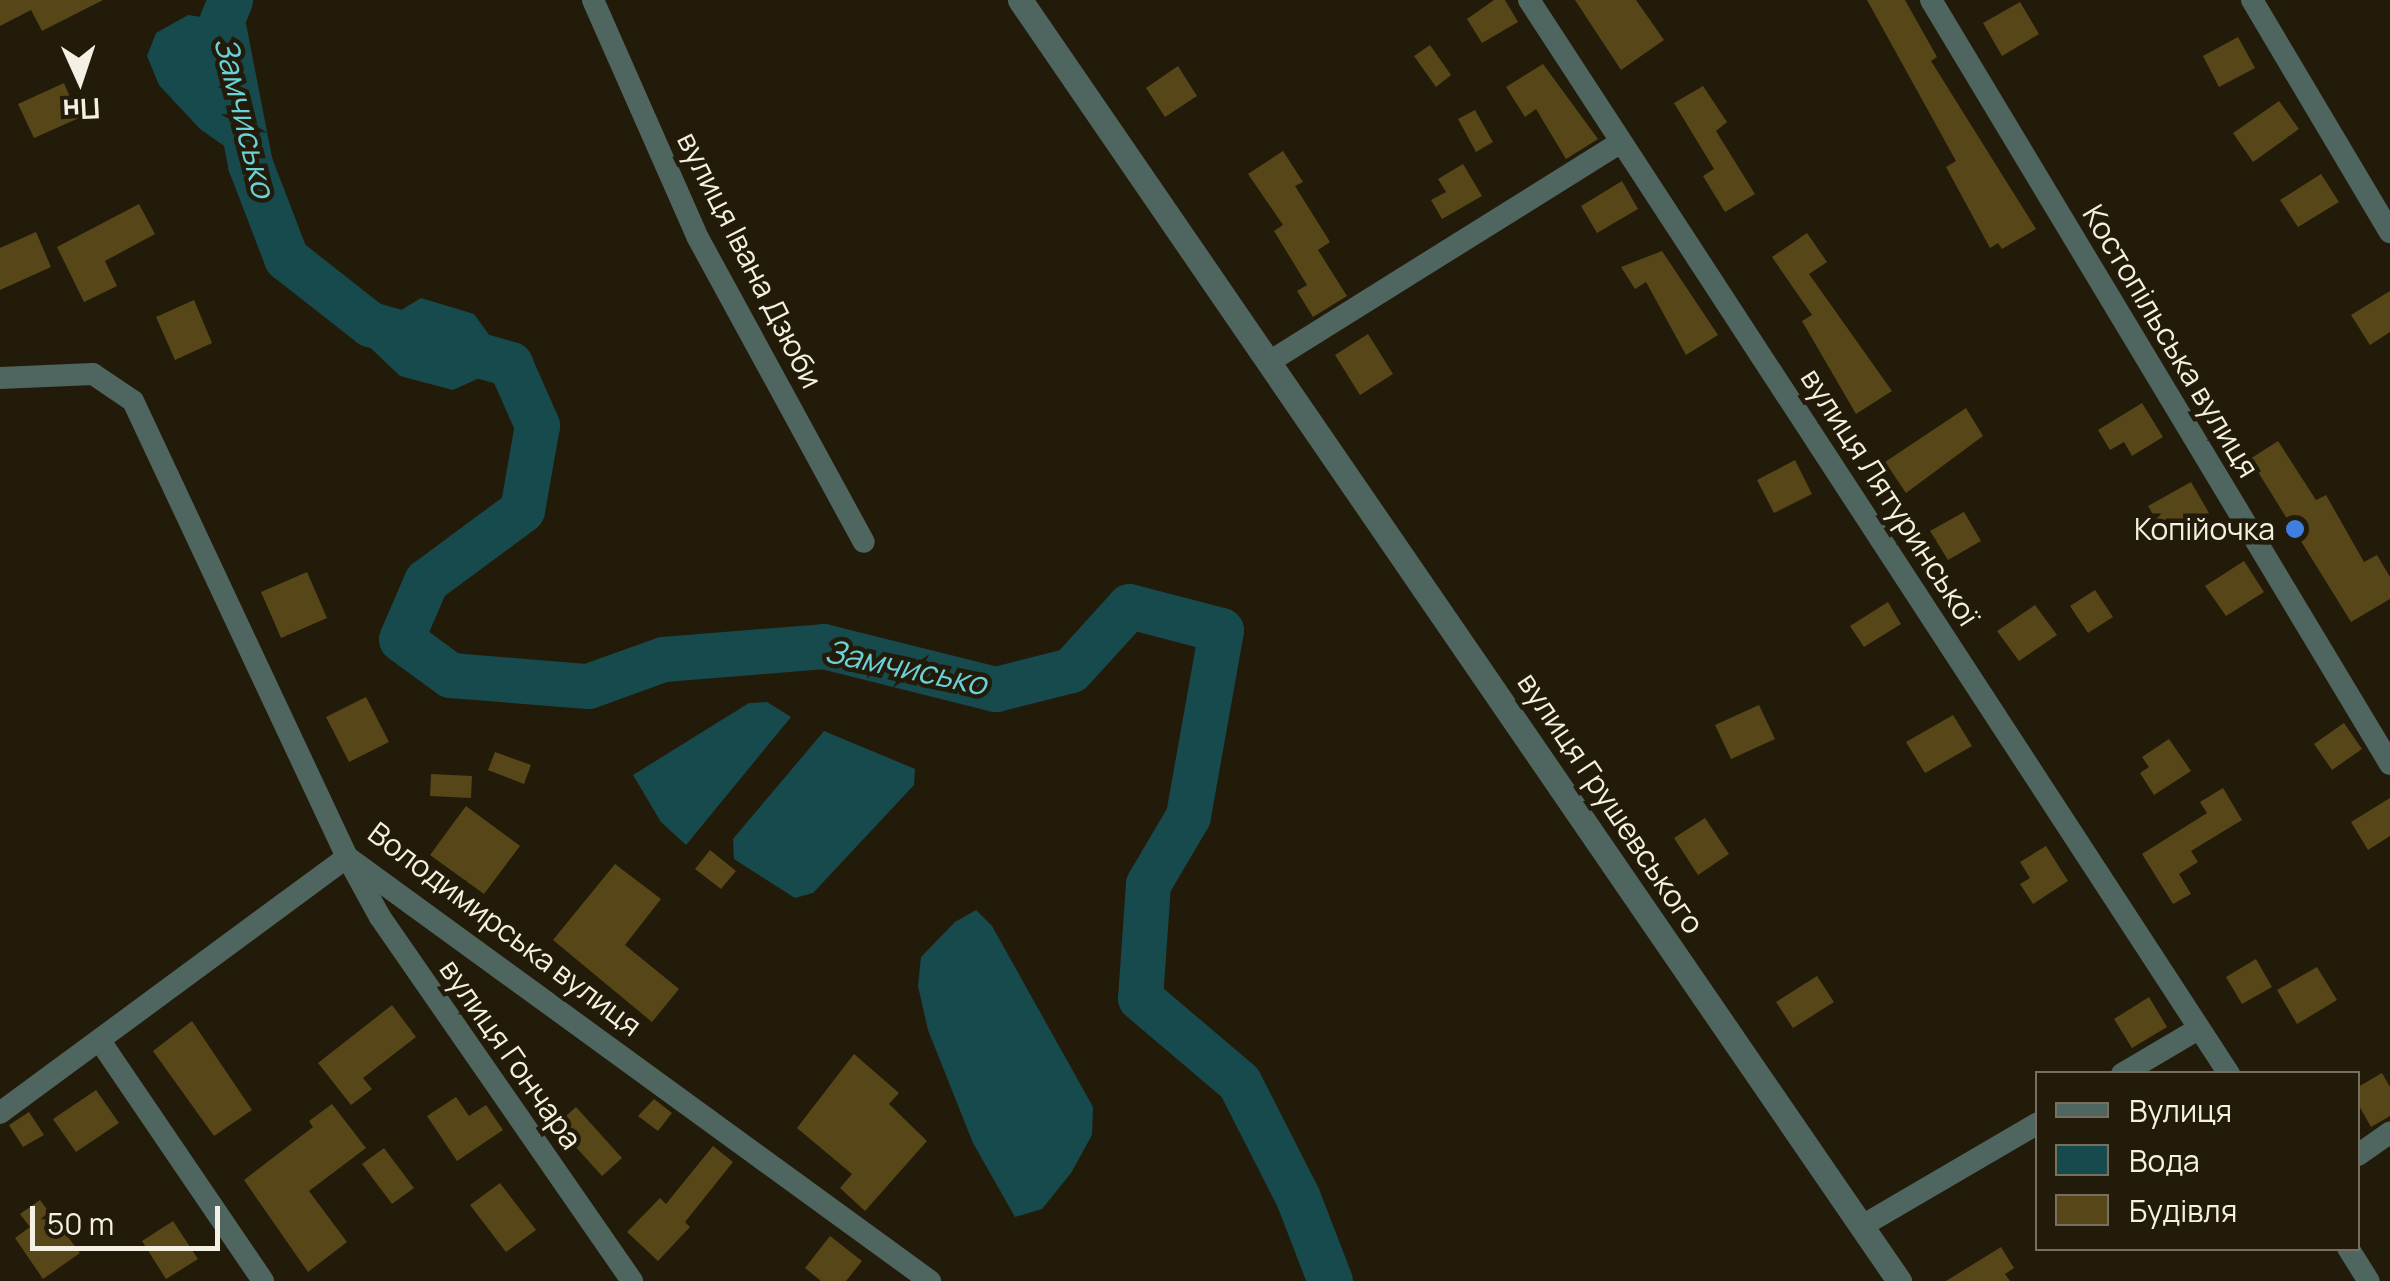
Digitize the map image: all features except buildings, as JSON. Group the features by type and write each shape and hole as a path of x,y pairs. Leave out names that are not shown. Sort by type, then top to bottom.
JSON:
{"street":[{"name":"вулиця Івана Дзюби","path":"593,0 698,238 864,542"},
{"name":"вулиця Грушевського","path":"1020,0 1899,1281"},
{"name":"вулиця Лятуринської","path":"1529,0 2227,1071"},
{"name":"Костопільська вулиця","path":"1931,0 2390,764"},
{"path":"2252,0 2390,232"},
{"path":"1269,362 1620,142"},
{"name":"Володимирська вулиця","path":"0,378 93,374 133,401 347,857 930,1281"},
{"path":"0,1114 347,857"},
{"name":"вулиця Гончара","path":"347,857 380,917 632,1281"},
{"path":"2127,1071 2198,1029"},
{"path":"100,1041 263,1281"},
{"path":"1862,1226 2035,1125"},
{"path":"2360,1154 2390,1134"},
{"path":"2350,1251 2370,1281"}],"water":[{"path":"188,15 222,20 250,104 250,164 200,129 159,85 147,56 156,33"},
{"path":"421,298 474,314 510,364 453,390 400,376 358,336"},
{"path":"767,702 791,717 686,845 661,822 633,775 749,703"},
{"path":"824,731 915,769 914,785 813,893 795,898 734,859 733,839"},
{"path":"976,910 992,926 1093,1107 1092,1135 1071,1173 1042,1209 1015,1217 973,1143 928,1030 918,986 921,957 955,922"}],"waterway":[{"name":"Замчисько","path":"230,0 222,20 250,164 286,258 370,324 510,364 537,425 522,510 426,581 401,639 450,675 588,686 663,659 823,646 996,689 1071,670 1129,606 1221,630 1188,816 1148,884 1140,998 1239,1082 1298,1198 1330,1281"}],"place":[{"name":"Копійочка","path":"2295,529"}]}
